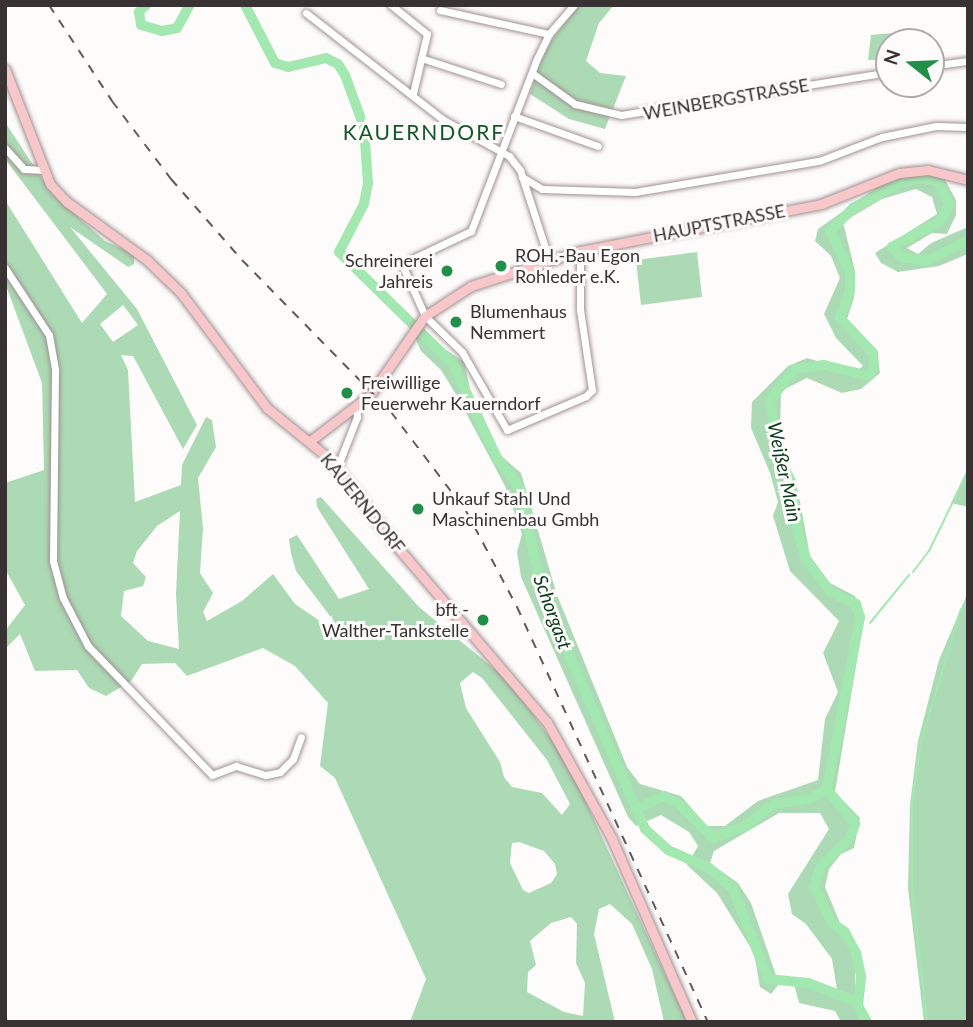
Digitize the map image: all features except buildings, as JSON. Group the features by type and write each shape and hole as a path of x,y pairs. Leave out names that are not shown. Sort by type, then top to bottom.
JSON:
{"main road":[{"name":"KAUERNDORF","path":"5,69 50,184 67,202 147,260 197,312 267,408 310,441 337,468 393,542 495,657 547,722 582,778 692,1022"},
{"name":"HAUPTSTRASSE","path":"310,441 356,406 379,383 423,319 471,286 580,251 821,204 914,170 968,180"}],"street":[{"path":"391,5 427,34 413,93"},
{"path":"574,5 549,33 501,148 471,231 407,262 405,278 423,319 462,352 503,428 517,426 586,396 592,390 580,310 580,251"},
{"path":"440,10 549,33"},
{"path":"306,13 413,93 442,119 501,148 522,177 549,260"},
{"path":"421,58 501,84"},
{"path":"945,64 968,61"},
{"name":"WEINBERGSTRASSE","path":"532,73 575,104 621,115 875,74"},
{"path":"514,116 598,146"},
{"path":"522,177 542,189 592,193 662,188 819,161 895,134 936,126 968,127"},
{"path":"5,148 24,169 44,170"},
{"path":"531,204 542,189"},
{"path":"5,268 29,301 51,346 57,468 53,561 63,598 88,646 212,775 236,766 258,774 280,772 293,758 301,737"},
{"path":"337,468 357,417 356,406"}],"green space":[{"path":"578,5 614,5 599,23 586,61 600,73 626,76 605,129 569,119 530,94 545,49"},
{"path":"871,35 875,35 875,60 868,60"},
{"path":"5,122 52,194 105,241 134,254 134,264 128,267 70,227 137,309 197,425 183,449 133,356 121,355 128,370 135,502 181,485 182,465 206,417 212,420 216,447 198,478 203,528 200,573 213,593 203,612 207,621 242,601 273,574 295,604 348,640 296,571 291,553 289,539 297,535 339,599 369,589 317,507 316,499 321,497 419,607 508,680 567,761 687,1022 664,1022 652,969 632,924 610,904 599,909 594,934 615,1022 410,1022 426,979 335,778 320,766 328,703 295,666 263,648 187,676 175,663 142,664 131,681 106,696 89,688 77,670 35,671 20,634 5,649 5,631 25,605 5,569 5,483 44,470 42,383 5,283 5,200 82,323 107,294 5,159","holes":["123,305 138,325 113,342 100,324","180,511 176,594 179,649 148,641 121,616 124,591 143,586 146,577 133,563 137,551 157,526","473,672 482,678 547,760 570,804 562,815 542,793 512,787 504,777 500,762 466,708 460,683","519,842 544,851 555,864 557,874 551,883 529,893 523,890 510,863 512,843","571,917 577,924 576,963 585,983 583,1016 564,1012 527,992 528,972 536,965 530,941 551,923"]},
{"path":"940,171 956,200 956,215 947,234 932,233 907,248 918,254 931,243 968,227 968,254 939,266 898,272 881,263 875,253 937,214 932,197 916,189 882,199 843,222 855,271 854,298 847,319 876,350 880,373 861,389 842,393 807,378 781,391 780,441 798,491 810,556 830,583 855,596 864,618 835,792 860,818 854,848 841,854 829,869 825,887 855,959 855,1008 862,1022 841,1022 835,1011 799,1003 794,984 838,996 832,959 806,924 792,914 788,894 829,829 820,813 779,813 714,851 710,863 738,883 751,903 779,984 771,994 760,987 754,953 717,893 687,865 698,846 689,832 661,815 636,826 628,817 521,577 517,552 522,534 505,486 457,396 441,370 421,351 413,333 419,326 424,335 464,362 470,389 498,453 521,473 557,595 627,767 640,784 681,796 707,826 725,826 758,801 818,780 825,719 838,692 823,653 839,621 790,571 773,516 778,502 770,473 751,428 752,402 788,366 807,358 856,372 863,366 836,338 824,314 840,278 831,256 815,241 818,229 886,181"},
{"path":"697,252 702,297 641,305 636,260"},
{"path":"968,468 968,507 951,503"},
{"path":"968,592 968,1022 924,1022 908,888 910,805 918,741 939,660"}],"waterway":[{"name":"Schorgast","path":"146,5 139,12 141,25 162,31 177,28 190,5"},
{"name":"Schorgast","path":"245,5 275,63 288,67 326,58 338,64 345,75 364,127 368,183 364,204 339,252 453,364 497,458 520,489 542,592 645,829 668,850 709,868 733,889 768,979 808,983 858,1002"},
{"name":"Weißer Main","path":"867,1022 858,1006 861,976 856,953 845,932 831,922 814,886 821,866 850,838 855,824 827,789 860,617 856,604 830,592 806,559 798,533 791,481 779,457 770,400 795,369 824,365 869,376 874,366 873,353 840,318 850,291 850,272 830,231 853,208 900,183 921,178 937,181 950,204 940,221 892,247 901,257 927,261 968,240"},
{"path":"913,572 929,551 968,471"},
{"path":"870,623 909,575"},
{"path":"927,1022 912,889 912,804 921,742 961,609"},
{"name":"Schorgast","path":"636,809 664,796 679,804 713,838 747,825 774,804 810,799 827,789"}],"railway":[{"path":"49,5 112,101 171,179 242,260 391,412 466,511 517,607 708,1022"}],"place":[{"name":"ROH.-Bau Egon Rohleder e.K.","path":"501,266"},
{"name":"Schreinerei Jahreis","path":"447,271"},
{"name":"Blumenhaus Nemmert","path":"456,322"},
{"name":"Freiwillige Feuerwehr Kauerndorf","path":"347,393"},
{"name":"Unkauf Stahl Und Maschinenbau Gmbh","path":"418,509"},
{"name":"bft - Walther-Tankstelle","path":"483,620"}],"district":[{"name":"KAUERNDORF","path":"424,132"}]}
